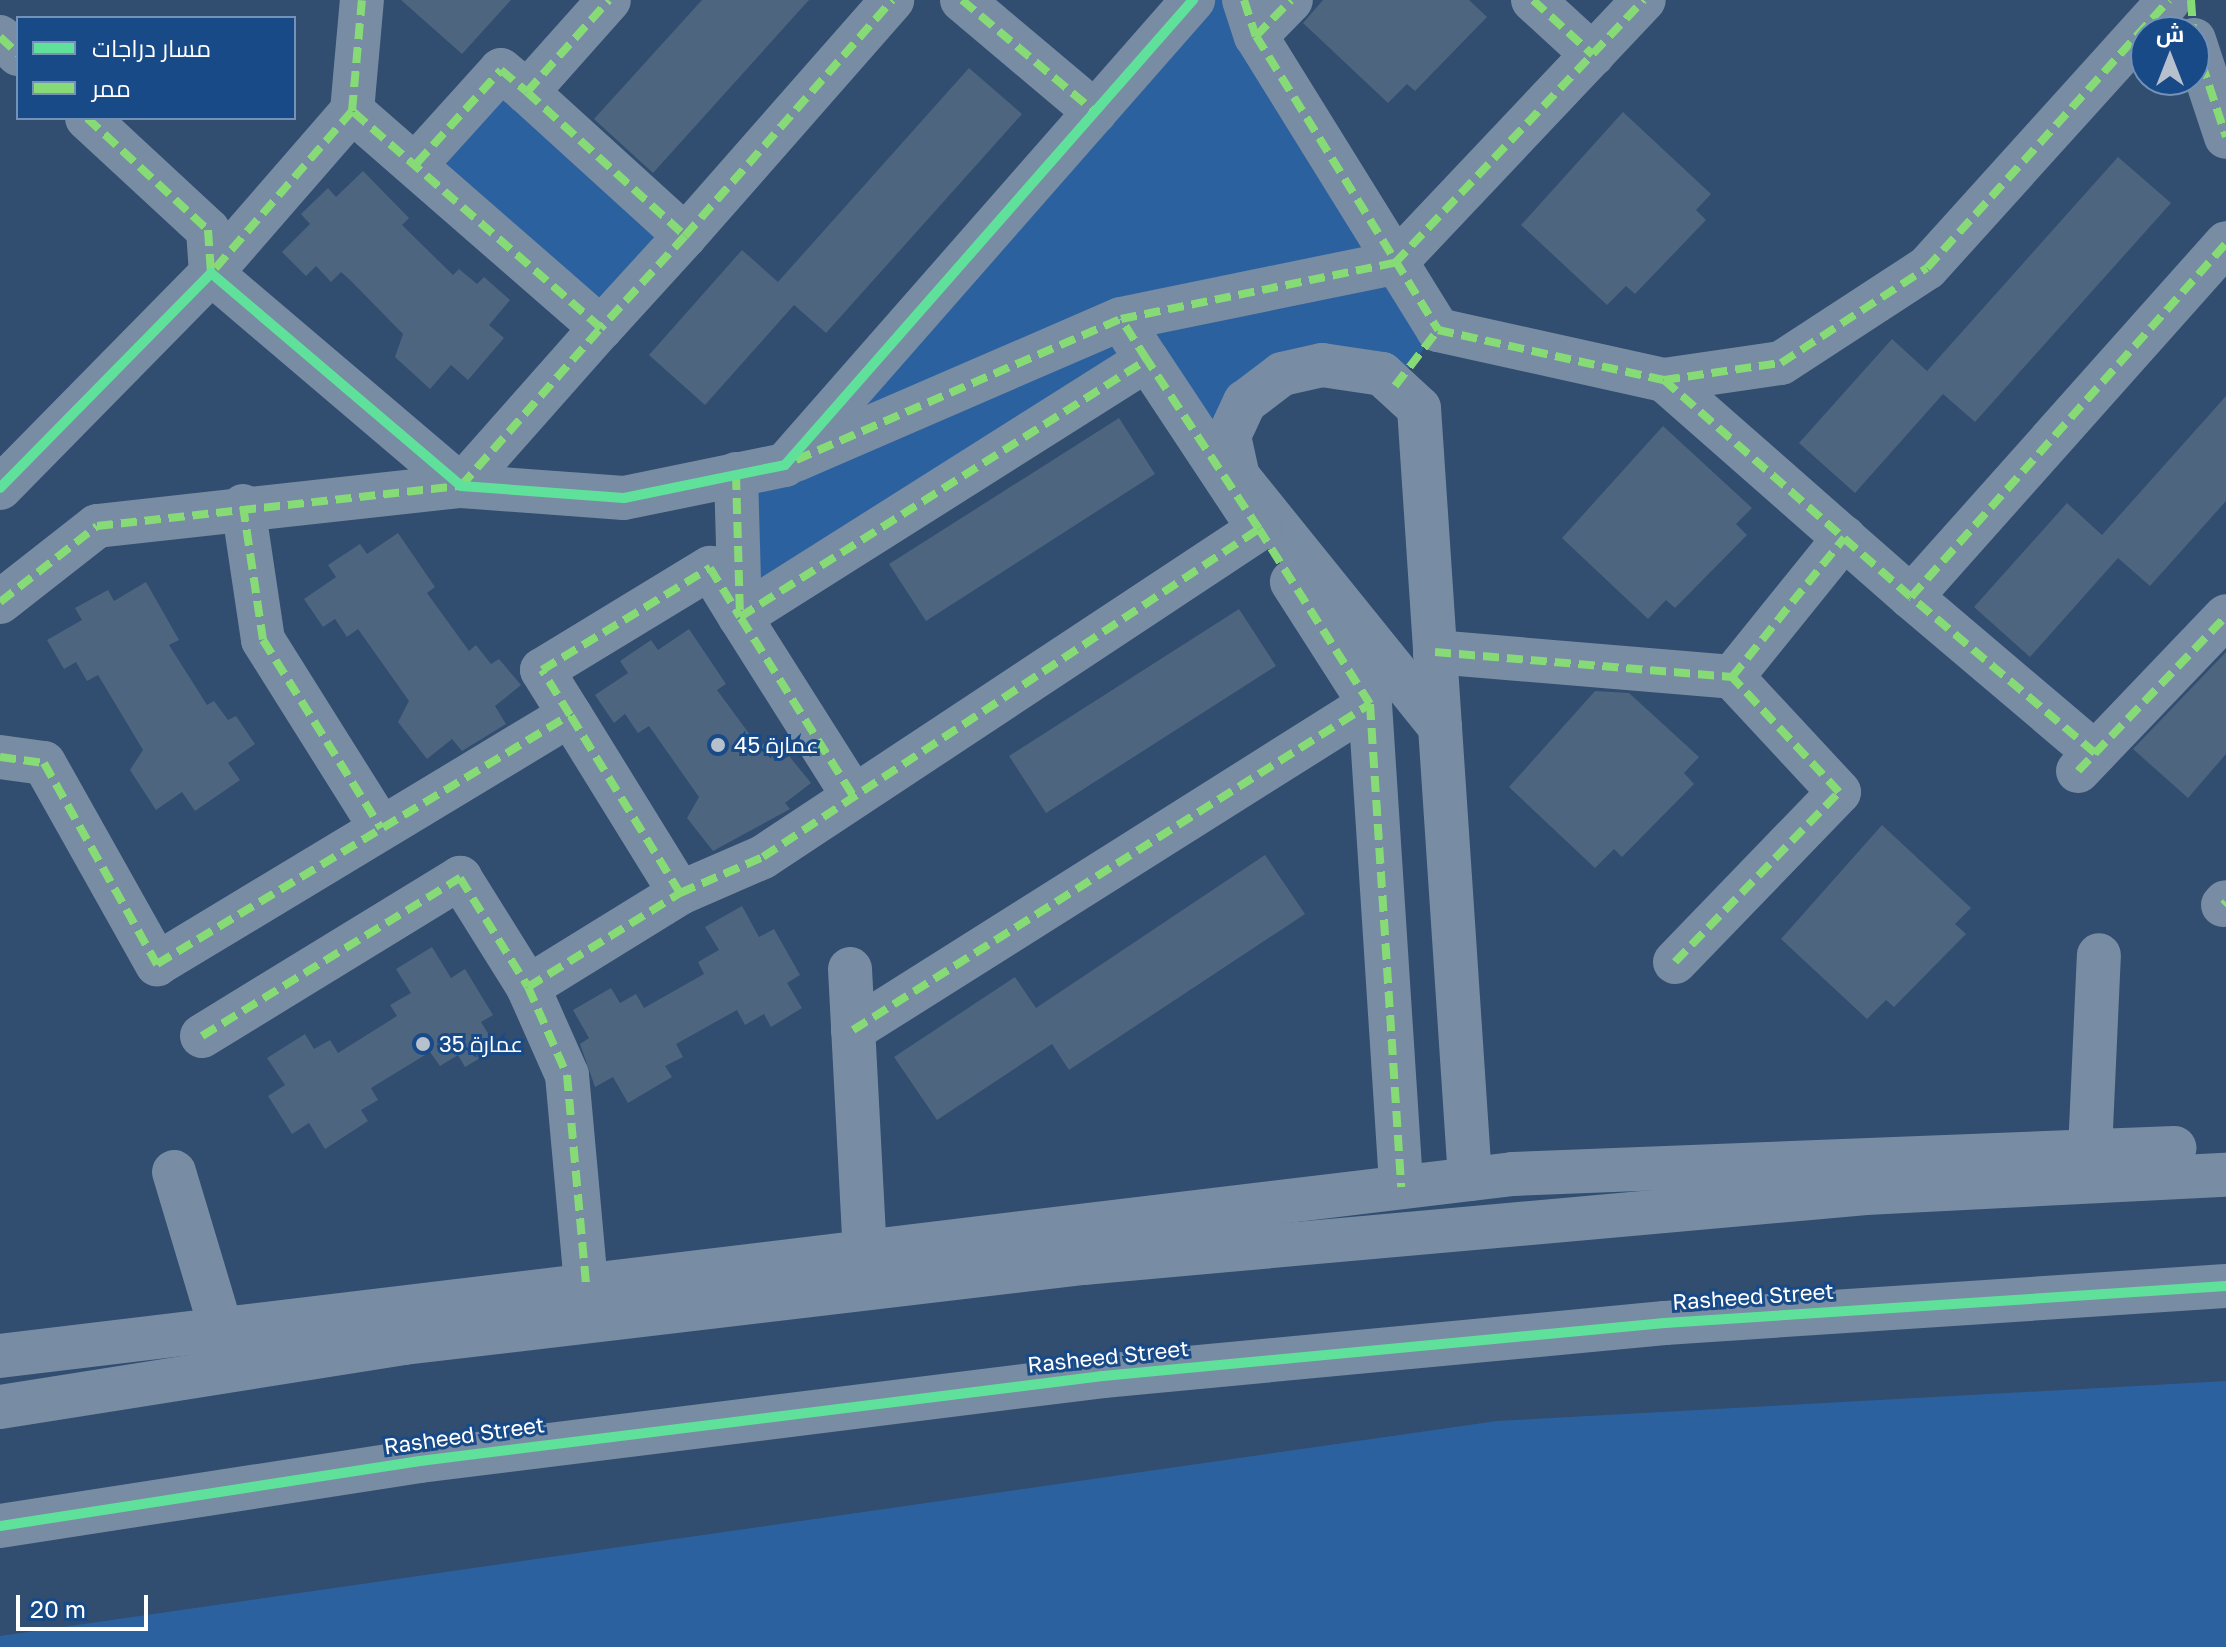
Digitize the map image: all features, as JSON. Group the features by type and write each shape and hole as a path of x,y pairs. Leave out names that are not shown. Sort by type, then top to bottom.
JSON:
{"street":[{"path":"0,488 211,273 352,111 362,0"},
{"path":"527,92 609,0"},
{"path":"461,486 892,0"},
{"path":"962,0 1095,112"},
{"path":"785,465 1193,0"},
{"path":"1291,0 1250,18 1438,330 1664,380 1781,363 1927,268 2169,0"},
{"path":"1533,0 1593,55"},
{"path":"0,602 97,526 243,506 461,486 624,498 785,465 1121,319 1395,263 1644,0"},
{"path":"0,37 16,52"},
{"path":"417,163 501,70 685,236"},
{"path":"2210,88 2226,137"},
{"path":"352,111 417,163 601,328"},
{"path":"89,120 208,230 211,273 461,486"},
{"path":"1911,597 2226,243"},
{"path":"1121,319 1370,704 1401,1187"},
{"path":"1395,386 1438,330"},
{"path":"740,617 1147,360"},
{"path":"1440,727 1238,477 1229,436 1245,402 1282,374 1322,365 1382,374 1419,408 1470,1179"},
{"path":"1664,380 1911,597 2087,762 2226,616"},
{"path":"736,474 740,617"},
{"path":"243,506 263,640 381,828"},
{"path":"528,987 680,893 763,857 852,794 1259,529"},
{"path":"1732,677 1844,538"},
{"path":"680,893 542,670 710,568 852,794"},
{"path":"1435,652 1732,677 1839,792 1675,962"},
{"path":"853,1030 1370,704"},
{"path":"0,757 44,763 157,964 570,715"},
{"path":"202,1036 460,878 528,987 567,1075 586,1285"},
{"path":"2090,1151 2099,955"},
{"path":"850,969 865,1251"},
{"path":"0,1356 1470,1179 2226,1146"},
{"path":"174,1172 221,1329"},
{"path":"0,1407 404,1343 1067,1265 1866,1193 2226,1175"},
{"name":"Rasheed Street","path":"0,1526 420,1461 1103,1376 1665,1323 2226,1286"}],"shaded area":[{"path":"1193,0 1244,0 1438,330 1395,386 1322,365 1229,436 1147,361 740,617 736,474 785,465"},
{"path":"501,70 685,236 601,328 417,163"},
{"path":"2226,1381 2226,1647 0,1647 0,1636 1497,1421"}],"building":[{"path":"401,0 511,0 462,54"},
{"path":"702,0 809,0 653,173 594,119"},
{"path":"1323,0 1469,0 1487,17 1415,91 1407,84 1388,103 1303,23"},
{"path":"969,68 1022,114 826,333 794,305 705,405 649,355 742,250 778,282"},
{"path":"1623,112 1711,194 1696,210 1706,220 1635,294 1626,286 1607,305 1521,225"},
{"path":"2118,157 2171,203 1975,422 1943,394 1855,493 1799,443 1892,339 1927,371"},
{"path":"363,171 409,218 402,225 453,275 459,269 477,284 484,277 510,300 489,325 504,338 468,380 451,365 430,389 395,357 403,334 350,280 341,272 331,282 316,266 306,276 282,252 310,224 301,214 328,188 336,197"},
{"path":"2226,396 2226,501 2150,586 2118,558 2030,657 1974,607 2067,503 2102,535"},
{"path":"1119,418 1155,474 926,621 889,564"},
{"path":"1663,426 1752,508 1736,524 1747,535 1675,608 1666,600 1648,619 1562,538"},
{"path":"398,533 435,587 427,593 469,651 476,645 491,664 499,659 521,685 495,706 506,724 462,751 452,739 427,759 398,722 409,701 358,629 347,637 335,619 323,627 304,599 336,577 328,565 360,544 367,554"},
{"path":"146,582 179,640 169,645 207,705 214,701 228,720 236,716 255,744 228,763 240,780 195,811 182,792 156,810 130,770 143,750 98,675 87,681 76,662 64,669 47,640 82,620 75,608 108,590 114,601"},
{"path":"1239,609 1276,666 1046,813 1009,756"},
{"name":"عمارة 45","path":"689,629 726,684 717,690 759,747 766,742 781,761 789,756 811,783 785,803 790,809 713,851 687,818 699,797 649,726 638,733 625,714 614,723 595,695 628,673 620,661 651,640 658,650"},
{"path":"2226,652 2226,754 2188,798 2133,749"},
{"path":"1595,691 1629,693 1699,757 1684,773 1694,784 1622,857 1614,849 1595,868 1509,787"},
{"path":"1882,825 1971,908 1955,924 1966,934 1894,1007 1886,1000 1867,1019 1781,939"},
{"path":"1265,855 1305,914 1069,1070 1052,1044 937,1120 894,1057 1015,977 1036,1008"},
{"path":"742,906 759,937 774,929 800,975 787,983 802,1008 771,1027 764,1014 745,1025 737,1010 676,1044 683,1057 665,1066 672,1077 628,1103 613,1077 595,1087 580,1044 589,1038 573,1010 611,988 620,1003 636,994 644,1008 704,974 698,962 719,950 705,927"},
{"name":"عمارة 35","path":"432,947 451,978 465,969 493,1015 481,1022 497,1048 465,1067 458,1055 440,1066 430,1052 371,1088 378,1100 361,1110 368,1121 325,1149 309,1123 292,1134 268,1096 285,1085 267,1058 305,1034 314,1049 330,1040 338,1053 397,1016 390,1005 411,993 396,969"}],"marked path":[{"path":"352,111 362,0"},
{"path":"527,92 609,0"},
{"path":"685,236 892,0"},
{"path":"962,0 1095,112"},
{"path":"1244,0 1256,36 1438,330 1664,380 1781,363 1927,268 2169,0"},
{"path":"1256,36 1291,0"},
{"path":"1533,0 1593,55"},
{"path":"796,460 1121,319 1395,263 1644,0"},
{"path":"2191,0 2192,16"},
{"path":"0,37 16,52"},
{"path":"417,163 501,70 527,92 685,236 601,328"},
{"path":"2210,88 2226,137"},
{"path":"0,602 97,526 461,486 601,328 352,111 211,273"},
{"path":"89,120 208,230 211,273"},
{"path":"2095,753 1911,597 2226,243"},
{"path":"852,794 740,617 1147,360 1121,319"},
{"path":"1395,386 1438,330"},
{"path":"680,893 763,857 1259,529 1147,360"},
{"path":"1664,380 1911,597"},
{"path":"736,474 740,613"},
{"path":"243,506 263,640 381,828"},
{"path":"853,1030 1370,704 1259,529"},
{"path":"1435,652 1732,677 1844,538"},
{"path":"0,757 44,763 157,964 570,715 542,670 710,568 740,617"},
{"path":"2078,771 2226,616"},
{"path":"1675,962 1839,792 1732,677"},
{"path":"1370,704 1401,1187"},
{"path":"202,1036 460,878 528,987 680,893 570,715"},
{"path":"2223,905 2226,902"},
{"path":"528,987 567,1075 586,1285"}],"cycle path":[{"path":"0,488 211,273 461,486 624,498 785,465 1193,0"},
{"path":"0,1526 420,1461 1103,1376 1665,1323 2226,1286"}],"place":[{"name":"عمارة 45","path":"718,745"},
{"name":"عمارة 35","path":"423,1044"}]}
